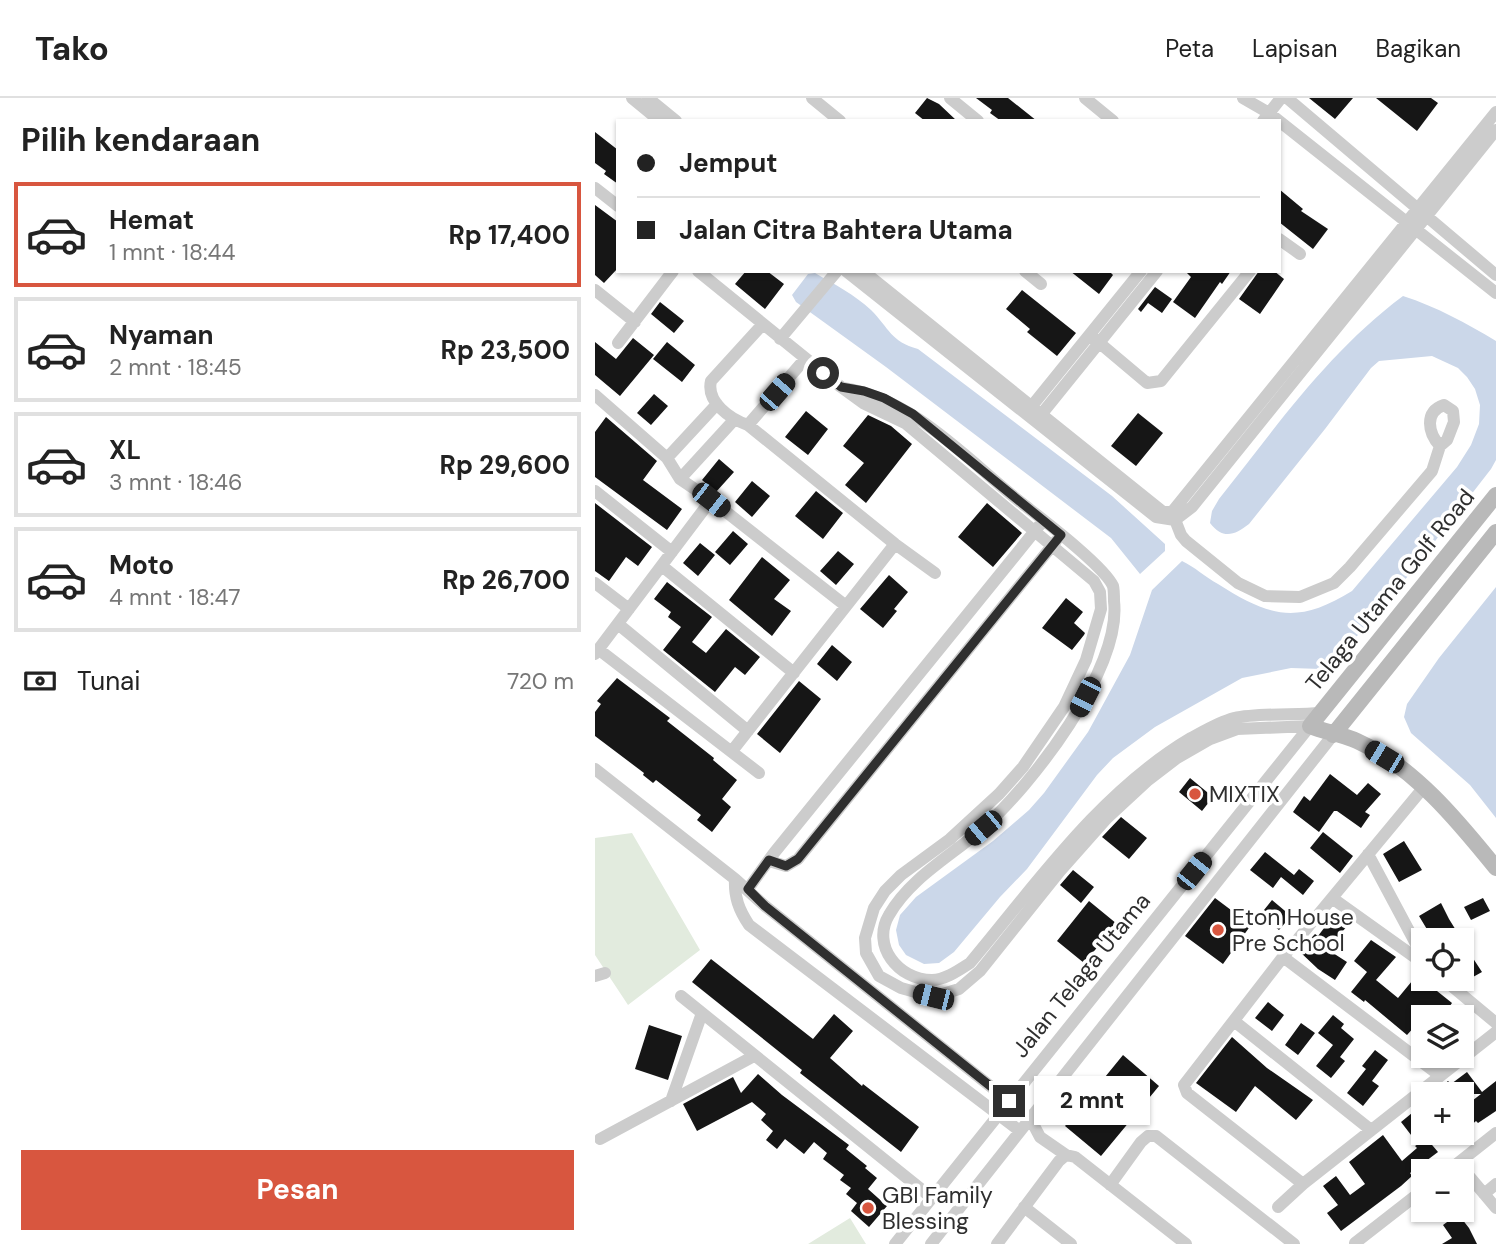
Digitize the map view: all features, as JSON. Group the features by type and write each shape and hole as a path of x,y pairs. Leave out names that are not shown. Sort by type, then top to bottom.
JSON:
{"main road":[{"name":"Telaga Utama Golf Road","path":"1315,720 1496,495"},
{"name":"Telaga Utama Golf Road","path":"1338,728 1496,532"},
{"path":"1315,720 1338,728 1384,757 1423,787 1452,814 1496,868"}],"street":[{"path":"632,98 658,119"},
{"path":"648,98 674,119"},
{"path":"813,98 838,119"},
{"path":"950,98 976,119"},
{"path":"1085,98 1111,119"},
{"path":"1243,98 1273,119"},
{"path":"1273,119 1281,98"},
{"path":"1273,119 1293,100 1496,275"},
{"path":"1423,213 1496,112"},
{"path":"1281,125 1496,293"},
{"path":"1174,516 1412,226 1496,130"},
{"path":"595,188 616,204"},
{"path":"1281,240 1300,254"},
{"path":"618,343 672,273"},
{"path":"700,273 841,387 863,403 905,423 1094,581 1100,592 1101,609 1086,660 1064,708 1023,767 976,817 901,875 885,891 874,908 865,937 866,953 879,976 901,988 933,997 959,989 980,971 1107,818 1177,758 1210,739 1237,729 1315,720"},
{"path":"780,339 839,273 1163,512 1174,516 1186,541 1238,583 1265,596 1300,597 1334,583 1432,471 1440,446"},
{"path":"865,273 1033,414"},
{"path":"1027,273 1041,284"},
{"path":"1095,338 1140,273"},
{"path":"1033,414 1095,338 1155,273"},
{"path":"1095,338 1147,383 1161,381 1247,273"},
{"path":"595,290 635,322"},
{"path":"762,325 711,381 710,390 716,404 734,420 748,425 761,435 895,544 935,573"},
{"path":"748,425 805,359"},
{"path":"841,387 884,398 913,414 1061,535 1098,567 1113,586 1115,610 1112,636 1104,661 1059,741 1034,773 983,828 915,883 888,915 883,929 883,942 890,960 908,975 932,980 952,974 970,962 1099,811 1140,773 1172,750 1205,730 1234,718 1315,720"},
{"path":"595,395 667,458 680,479 711,500 846,606"},
{"path":"667,458 716,404"},
{"path":"680,479 734,420"},
{"path":"595,491 672,552"},
{"path":"711,500 597,652 759,773"},
{"path":"748,889 1043,520"},
{"path":"769,860 786,866 798,859 1061,535"},
{"path":"732,751 895,544"},
{"path":"662,566 793,673"},
{"path":"595,583 629,609"},
{"path":"618,624 748,731"},
{"name":"Jalan Telaga Utama","path":"895,1244 1315,720"},
{"name":"Jalan Telaga Utama","path":"931,1244 1338,728"},
{"path":"595,769 748,889 765,906 1030,1118 1040,1137 1066,1155 1075,1157 1186,1244"},
{"path":"1303,1184 1184,1089 1185,1083 1283,957 1423,787"},
{"path":"1368,854 1411,935"},
{"path":"735,879 735,895 749,925 1020,1131"},
{"path":"1332,898 1411,954"},
{"path":"1283,957 1439,1076"},
{"path":"1458,991 1496,1023"},
{"path":"681,996 932,1198"},
{"path":"671,1101 702,1013"},
{"path":"1234,1021 1371,1130"},
{"path":"1278,1206 1496,1032"},
{"path":"600,1139 754,1056"},
{"path":"1463,1159 1496,1133"},
{"path":"1110,1185 1141,1142 1148,1136 1156,1136 1294,1244"},
{"path":"997,1244 1066,1155"},
{"path":"1484,1194 1496,1184"},
{"path":"1474,1185 1496,1208"},
{"path":"1355,1243 1411,1199"},
{"path":"1024,1207 1071,1244"}],"shaded area":[{"path":"632,833 700,950 628,1005 595,955 595,838"},
{"path":"850,1218 866,1244 808,1244"}],"water":[{"path":"815,273 858,299 896,338 918,349 1112,496 1165,544 1165,551 1140,574 1111,538 796,302 792,295 808,274"},
{"path":"1403,296 1451,316 1496,341 1496,460 1491,469 1380,612 1334,660 1321,669 1291,668 1242,678 1155,727 1113,758 1097,775 1027,869 954,952 939,963 924,964 906,955 899,945 896,930 900,915 916,897 993,841 1044,793 1088,732 1130,655 1152,590 1182,561 1236,595 1269,610 1284,613 1315,609 1352,591 1457,467 1471,445 1479,424 1480,405 1475,389 1467,377 1458,368 1432,356 1379,361 1249,524 1239,531 1224,534 1210,523 1212,511 1219,499 1327,365"},
{"path":"1496,587 1496,818 1470,785 1411,733 1404,717 1407,704 1439,658"}],"building":[{"path":"927,98 939,104 955,119 922,119 915,113"},
{"path":"976,98 1008,98 1034,119 998,119 990,113 992,110"},
{"path":"1309,98 1353,98 1335,119"},
{"path":"1376,98 1431,98 1438,103 1417,131"},
{"path":"595,132 616,148 616,183 595,163"},
{"path":"1281,191 1303,209 1301,211 1328,229 1313,249 1281,224"},
{"path":"595,205 616,221 616,270 604,283 595,275"},
{"path":"744,273 770,273 784,284 765,309 735,284"},
{"path":"1073,273 1111,273 1113,275 1099,294"},
{"path":"1187,273 1230,273 1222,284 1220,282 1195,318 1173,302 1191,277"},
{"path":"1258,273 1276,273 1284,279 1260,314 1239,299"},
{"path":"1155,287 1172,299 1162,313 1148,303 1141,312 1138,309"},
{"path":"1022,290 1076,333 1057,356 1027,332 1030,329 1006,309"},
{"path":"660,302 684,321 674,333 651,314"},
{"path":"633,338 654,355 620,396 595,375 595,342 616,359"},
{"path":"667,342 695,365 682,382 653,359"},
{"path":"654,394 668,406 651,425 637,413"},
{"path":"806,411 828,429 808,455 785,437"},
{"path":"1138,413 1163,433 1136,466 1111,446"},
{"path":"868,415 891,426 912,444 866,503 845,485 864,463 843,446"},
{"path":"606,417 657,461 643,480 682,509 667,530 595,477 595,432"},
{"path":"719,459 734,472 716,492 702,480"},
{"path":"752,481 770,496 752,517 735,502"},
{"path":"816,491 843,513 823,539 795,516"},
{"path":"595,503 652,547 638,566 626,557 609,581 595,571"},
{"path":"987,503 1022,533 993,567 958,537"},
{"path":"733,531 748,544 730,565 715,552"},
{"path":"700,543 715,555 698,576 683,563"},
{"path":"838,551 854,564 836,585 820,571"},
{"path":"762,557 790,580 774,599 791,611 772,636 729,600"},
{"path":"889,575 908,592 883,628 860,609"},
{"path":"667,582 712,617 692,642 706,653 726,629 760,657 745,675 735,667 715,692 663,650 681,627 668,617 671,612 654,599"},
{"path":"1066,598 1083,612 1074,623 1085,633 1072,650 1042,628"},
{"path":"832,645 852,662 837,681 817,664"},
{"path":"617,678 670,718 667,721 737,780 722,799 731,807 712,832 697,820 701,815 656,780 653,783 644,773 595,736 595,712 601,704 597,701"},
{"path":"799,681 821,699 780,753 757,734"},
{"path":"1330,774 1357,795 1368,783 1381,794 1365,812 1370,815 1361,828 1334,811 1319,832 1293,812 1304,796 1310,801"},
{"path":"1190,778 1213,797 1202,811 1179,792"},
{"path":"1121,817 1147,838 1129,859 1102,837"},
{"path":"1323,832 1353,856 1340,873 1310,848"},
{"path":"1404,841 1422,870 1399,882 1383,854"},
{"path":"1265,852 1294,875 1299,869 1314,881 1303,895 1281,877 1273,888 1250,870"},
{"path":"1073,870 1094,887 1081,903 1060,885"},
{"name":"Eton House Pre School","path":"1215,898 1251,925 1223,964 1185,936"},
{"path":"1483,898 1490,911 1471,920 1464,907"},
{"path":"1272,900 1291,916 1279,930 1260,915"},
{"path":"1089,901 1117,924 1084,963 1057,941"},
{"path":"1441,903 1455,928 1426,928 1419,916"},
{"path":"1334,915 1347,926 1330,947 1333,953 1347,962 1335,980 1299,951 1315,934 1318,936"},
{"path":"1371,940 1396,957 1376,980 1398,998 1411,982 1411,991 1437,991 1452,1003 1411,1005 1411,1031 1407,1035 1365,1000 1364,1002 1351,992 1367,972 1354,961"},
{"path":"711,959 813,1039 834,1014 853,1031 830,1058 862,1086 863,1084 919,1127 901,1152 800,1073 802,1070 692,982"},
{"path":"1474,960 1482,972 1474,976"},
{"path":"1268,1002 1284,1015 1272,1031 1255,1018"},
{"path":"1333,1015 1344,1024 1341,1028 1354,1039 1340,1057 1345,1061 1331,1078 1316,1066 1333,1045 1318,1033"},
{"path":"1301,1023 1315,1033 1298,1055 1285,1045"},
{"path":"649,1025 682,1036 668,1080 635,1069"},
{"path":"1232,1037 1267,1068 1313,1100 1296,1120 1255,1086 1236,1112 1196,1083"},
{"path":"1375,1050 1388,1060 1372,1081 1379,1086 1363,1106 1347,1093 1366,1069 1362,1066"},
{"path":"1123,1055 1159,1086 1101,1156 1065,1126"},
{"path":"1467,1072 1482,1092 1496,1081 1496,1111 1478,1123 1474,1123 1474,1099 1481,1094 1474,1094 1474,1082 1454,1082"},
{"path":"758,1074 849,1145 846,1149 877,1178 868,1189 887,1206 869,1227 851,1211 857,1203 846,1194 851,1188 840,1180 844,1175 823,1159 827,1153 814,1142 804,1154 785,1139 777,1149 766,1140 773,1131 761,1120 766,1114 752,1102 697,1131 683,1104 733,1077 741,1093"},
{"path":"1411,1114 1411,1135 1401,1122"},
{"path":"1383,1135 1402,1161 1417,1148 1415,1146 1432,1145 1438,1152 1429,1159 1411,1159 1411,1177 1341,1231 1327,1213 1338,1205 1323,1186 1336,1176 1350,1195 1365,1184 1349,1162"},
{"path":"1447,1222 1464,1222 1477,1244 1442,1244 1452,1238 1443,1225"}],"place":[{"name":"MIXTIX","path":"1195,794"},
{"name":"Eton House Pre School","path":"1218,930"},
{"name":"GBI Family Blessing","path":"868,1208"}],"route":[{"path":"823,373 841,387 884,398 913,414 1061,535 798,859 786,866 769,860 748,889 765,906 1009,1101"}]}
